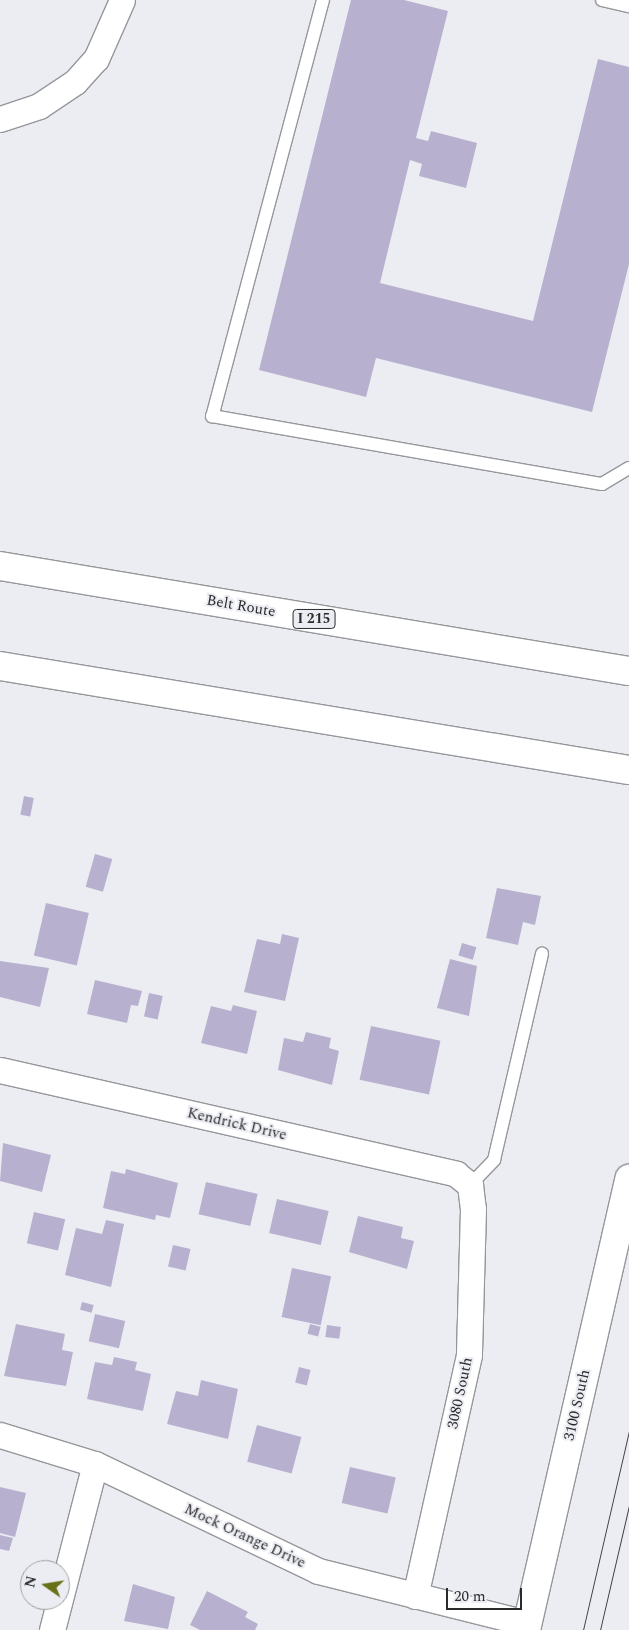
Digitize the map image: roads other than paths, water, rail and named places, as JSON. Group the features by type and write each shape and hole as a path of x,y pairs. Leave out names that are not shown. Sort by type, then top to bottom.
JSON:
{"main road":[{"name":"Belt Route","path":"0,566 629,671"},
{"path":"0,666 629,770"},
{"name":"3100 South","path":"526,1627 629,1180"}],"street":[{"path":"0,119 38,106 75,82 96,60 122,0"},
{"name":"Kendrick Drive","path":"0,1070 456,1174 470,1185"},
{"name":"3080 South","path":"415,1596 469,1356 474,1209 470,1185"},
{"name":"Mock Orange Drive","path":"0,1436 95,1464 294,1562 526,1627"},
{"path":"52,1630 95,1464"}],"lane":[{"path":"322,0 212,416 602,484 629,468"},
{"path":"602,0 629,6"},
{"path":"470,1185 494,1160 542,954"}],"tram line":[{"path":"583,1630 629,1430"},
{"path":"600,1630 629,1505"}]}
